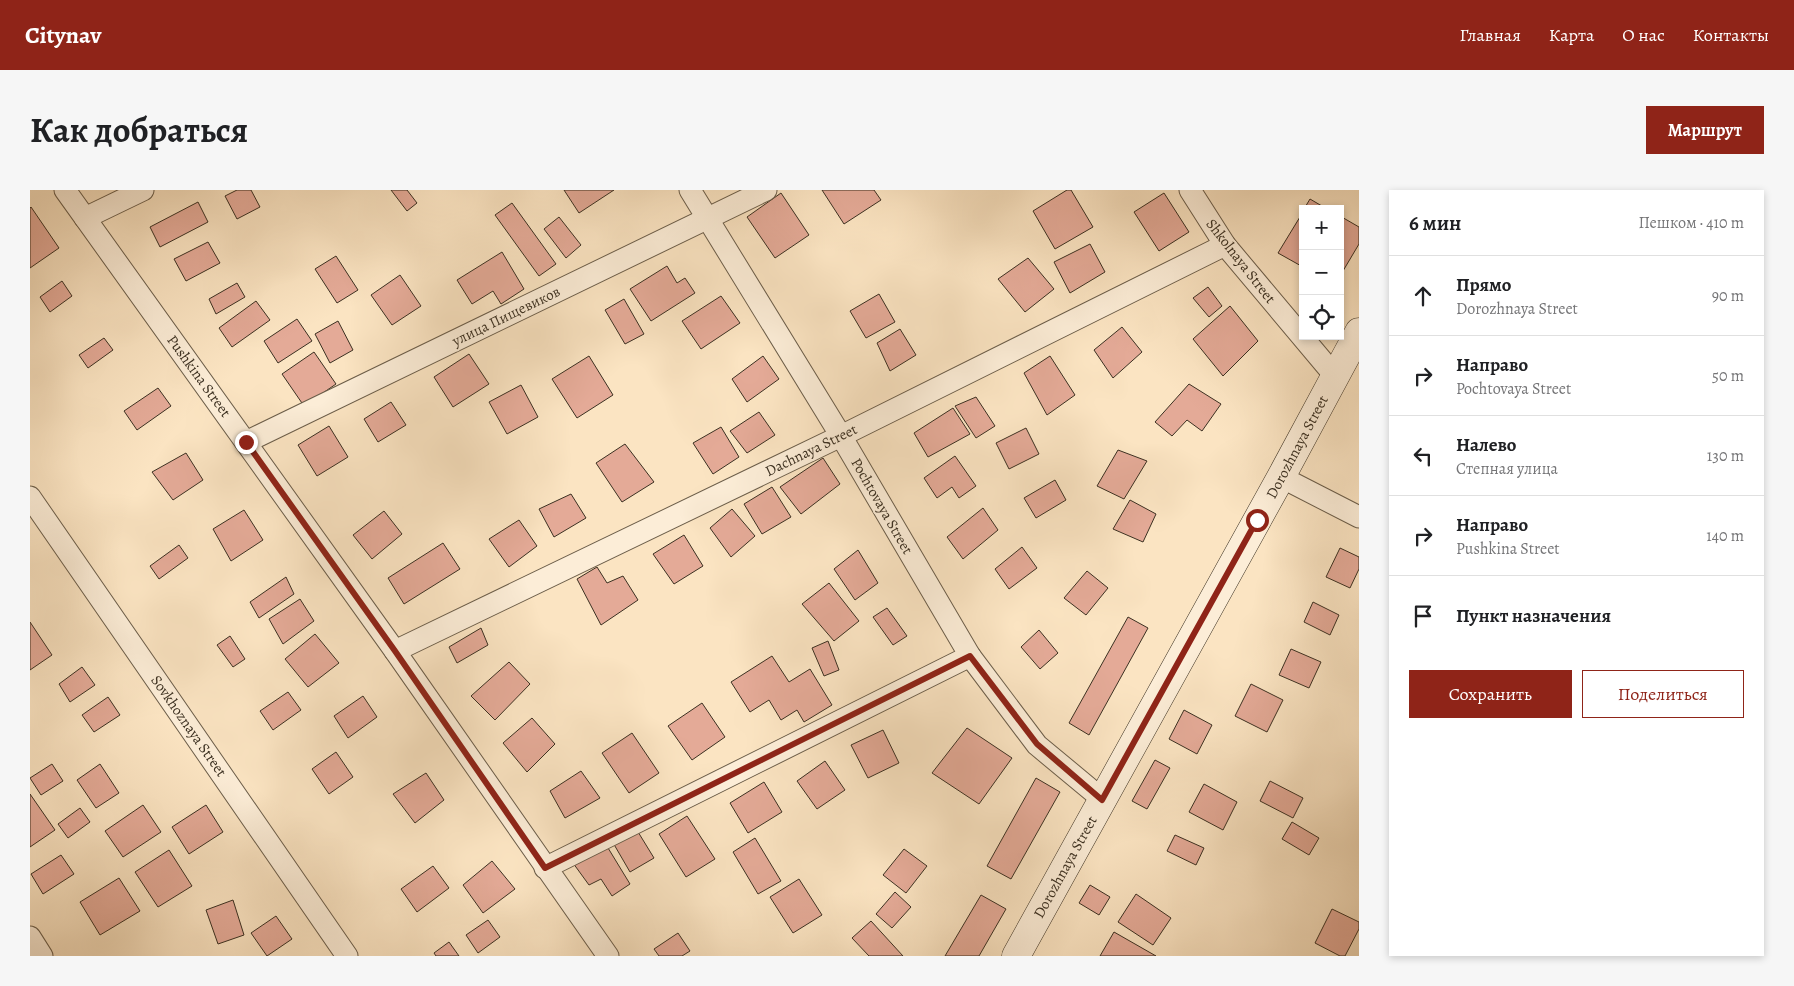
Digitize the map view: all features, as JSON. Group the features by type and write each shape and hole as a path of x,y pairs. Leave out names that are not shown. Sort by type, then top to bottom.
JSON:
{"main road":[{"name":"Dorozhnaya Street","path":"1016,956 1359,332"}],"street":[{"name":"Pushkina Street","path":"65,190 395,651 608,956"},
{"path":"85,218 143,190"},
{"name":"Pochtovaya Street","path":"690,190 841,436 970,656 1037,744 1102,800"},
{"name":"улица Пищевиков","path":"246,442 766,190"},
{"name":"Shkolnaya Street","path":"1190,190 1225,244 1335,376"},
{"name":"Dachnaya Street","path":"395,651 841,436 1225,244"},
{"path":"1281,477 1359,517"},
{"name":"Sovkhoznaya Street","path":"30,497 347,956"},
{"path":"545,868 970,656"},
{"path":"30,937 42,956"}],"building":[{"path":"237,190 251,190 260,207 237,219 225,196"},
{"path":"391,190 407,190 417,203 407,211"},
{"path":"564,190 614,190 579,213"},
{"path":"822,190 874,190 881,200 844,224"},
{"path":"1067,190 1071,190 1093,227 1055,249 1033,211"},
{"path":"781,193 809,235 775,258 747,217"},
{"path":"1164,193 1189,232 1159,251 1134,212"},
{"path":"1310,199 1320,205 1306,205"},
{"path":"198,202 208,222 160,247 150,227"},
{"path":"512,203 556,264 539,276 495,215"},
{"path":"30,208 59,248 30,268"},
{"path":"559,217 581,245 566,258 544,229"},
{"path":"1344,218 1359,227 1359,244 1344,269"},
{"path":"1299,219 1299,265 1278,253"},
{"path":"208,242 220,263 186,281 174,259"},
{"path":"1090,244 1105,272 1070,293 1054,262"},
{"path":"502,252 524,289 501,304 493,291 472,304 457,280"},
{"path":"336,256 358,290 337,303 315,269"},
{"path":"1028,258 1054,289 1025,312 998,279"},
{"path":"667,266 677,283 685,278 695,293 651,321 630,289"},
{"path":"400,275 421,306 392,325 371,295"},
{"path":"62,281 72,296 50,312 40,297"},
{"path":"237,283 245,297 216,314 209,299"},
{"path":"1208,287 1222,306 1209,317 1193,298"},
{"path":"879,294 895,322 866,338 850,311"},
{"path":"721,296 740,323 701,349 682,321"},
{"path":"624,299 644,334 625,344 605,310"},
{"path":"256,301 270,320 232,347 219,328"},
{"path":"1230,306 1258,341 1223,376 1193,339"},
{"path":"297,319 312,341 278,363 264,341"},
{"path":"338,321 353,350 330,363 315,334"},
{"path":"1122,327 1142,352 1113,378 1094,350"},
{"path":"900,329 916,355 890,371 877,343"},
{"path":"104,338 113,350 88,368 79,355"},
{"path":"314,352 336,384 304,406 282,374"},
{"path":"469,354 489,384 453,407 434,377"},
{"path":"589,356 613,395 577,418 552,379"},
{"path":"763,356 779,379 747,402 732,379"},
{"path":"1050,356 1075,395 1047,415 1024,373"},
{"path":"1189,384 1221,404 1202,431 1187,420 1172,436 1155,422"},
{"path":"521,385 538,417 507,434 489,402"},
{"path":"158,388 171,406 137,430 124,411"},
{"path":"976,397 995,426 976,438 955,406"},
{"path":"391,402 406,425 378,442 364,419"},
{"path":"953,408 970,434 928,457 914,433"},
{"path":"759,412 775,435 747,453 730,431"},
{"path":"329,426 348,457 317,476 298,445"},
{"path":"721,427 739,457 713,474 693,443"},
{"path":"1026,428 1039,454 1009,469 996,443"},
{"path":"625,444 654,482 622,502 596,463"},
{"path":"1118,450 1147,461 1124,499 1097,486"},
{"path":"186,453 203,480 173,500 152,472"},
{"path":"955,456 976,486 959,498 952,487 937,498 924,478"},
{"path":"823,458 840,484 801,514 780,487"},
{"path":"1055,480 1066,500 1036,518 1024,498"},
{"path":"772,487 791,517 762,534 744,504"},
{"path":"571,494 586,518 554,537 539,509"},
{"path":"1130,500 1156,514 1143,542 1113,529"},
{"path":"983,508 998,530 963,559 947,537"},
{"path":"732,509 755,536 731,557 710,528"},
{"path":"244,510 263,540 231,561 213,529"},
{"path":"384,511 402,534 372,559 353,535"},
{"path":"519,520 537,546 509,567 489,539"},
{"path":"684,535 703,566 674,584 653,554"},
{"path":"443,543 460,569 404,604 388,578"},
{"path":"179,545 188,558 159,579 150,566"},
{"path":"1022,547 1037,568 1009,589 995,569"},
{"path":"1340,548 1359,557 1359,569 1350,588 1326,577"},
{"path":"858,550 878,583 855,600 834,569"},
{"path":"597,567 607,583 623,576 638,600 601,625 577,579"},
{"path":"1087,571 1108,588 1086,615 1064,598"},
{"path":"286,577 294,594 259,618 250,602"},
{"path":"829,583 859,621 834,641 802,604"},
{"path":"300,599 314,621 283,644 269,619"},
{"path":"1313,602 1339,615 1330,635 1304,622"},
{"path":"887,608 907,636 893,645 873,617"},
{"path":"1128,617 1148,628 1089,735 1069,723"},
{"path":"30,622 52,655 30,670"},
{"path":"481,628 488,645 457,663 449,647"},
{"path":"1039,630 1058,653 1040,669 1021,647"},
{"path":"315,634 339,663 308,687 285,659"},
{"path":"230,636 245,659 233,667 217,645"},
{"path":"828,641 839,670 824,676 812,648"},
{"path":"1291,649 1321,662 1309,688 1279,675"},
{"path":"772,656 789,682 810,669 832,705 804,722 797,710 781,720 769,700 750,712 731,682"},
{"path":"509,662 530,684 495,720 471,696"},
{"path":"82,667 95,685 70,702 59,684"},
{"path":"1251,684 1283,700 1267,732 1235,716"},
{"path":"288,692 301,710 273,730 260,711"},
{"path":"363,696 377,717 348,738 334,716"},
{"path":"108,697 120,715 94,732 82,715"},
{"path":"702,703 725,737 692,760 668,726"},
{"path":"1184,710 1212,725 1197,754 1169,739"},
{"path":"532,718 555,744 527,772 503,743"},
{"path":"967,728 1012,758 979,804 932,773"},
{"path":"883,730 899,763 868,778 851,745"},
{"path":"632,733 659,773 629,793 602,753"},
{"path":"336,752 353,777 329,794 312,769"},
{"path":"1155,760 1170,768 1147,809 1132,801"},
{"path":"825,761 845,790 817,809 797,781"},
{"path":"52,764 63,781 41,795 30,778"},
{"path":"100,764 119,793 96,808 77,780"},
{"path":"581,771 600,798 565,818 550,791"},
{"path":"426,773 444,800 415,823 393,794"},
{"path":"1036,778 1060,792 1011,879 987,866"},
{"path":"1270,781 1303,798 1293,818 1260,801"},
{"path":"764,782 782,812 748,833 730,803"},
{"path":"1204,784 1237,802 1223,830 1189,812"},
{"path":"30,794 55,830 30,847"},
{"path":"143,805 161,832 123,857 105,831"},
{"path":"206,805 223,832 189,854 172,827"},
{"path":"80,808 90,822 68,838 58,824"},
{"path":"687,816 715,859 686,877 659,834"},
{"path":"1292,822 1319,838 1309,855 1282,839"},
{"path":"635,827 654,858 630,872 612,841"},
{"path":"1175,835 1204,848 1196,865 1167,851"},
{"path":"755,838 781,881 758,894 733,852"},
{"path":"605,843 630,884 612,896 601,879 589,885 573,863"},
{"path":"904,849 927,866 906,893 883,875"},
{"path":"169,850 192,886 158,907 135,872"},
{"path":"61,855 74,874 43,894 31,874"},
{"path":"492,861 515,889 483,913 463,885"},
{"path":"433,866 449,888 417,912 401,889"},
{"path":"119,878 140,911 100,935 80,902"},
{"path":"799,879 822,915 793,933 770,897"},
{"path":"1090,885 1110,897 1099,915 1079,903"},
{"path":"895,892 911,907 892,928 876,914"},
{"path":"1136,894 1171,918 1153,945 1118,922"},
{"path":"981,895 1006,909 979,956 945,956"},
{"path":"233,900 244,935 218,944 206,910"},
{"path":"1332,909 1359,922 1359,929 1345,956 1340,956 1315,943"},
{"path":"276,916 292,939 267,956 251,933"},
{"path":"488,920 500,937 478,953 466,935"},
{"path":"871,921 903,956 869,956 852,938"},
{"path":"1114,932 1156,956 1100,956"},
{"path":"678,933 690,951 682,956 659,956 654,949"},
{"path":"449,942 459,956 436,956 434,953"}],"route":[{"path":"246,442 395,651 545,868 970,656 1037,744 1102,800 1257,520"}]}
